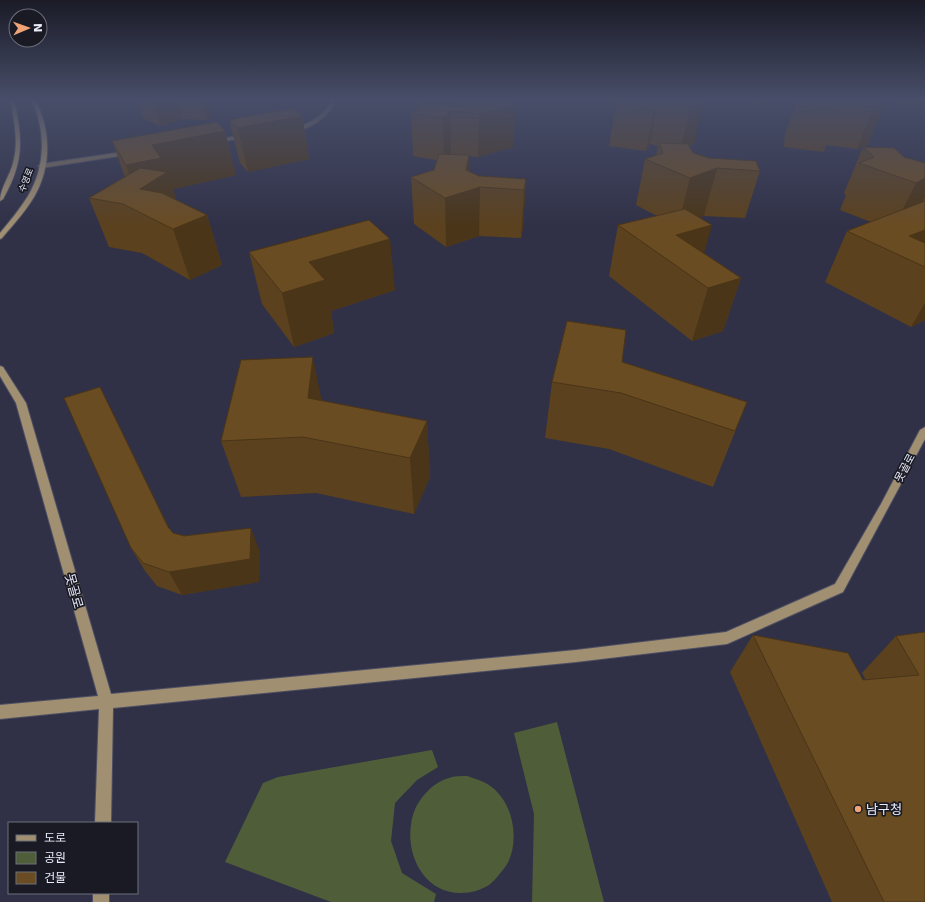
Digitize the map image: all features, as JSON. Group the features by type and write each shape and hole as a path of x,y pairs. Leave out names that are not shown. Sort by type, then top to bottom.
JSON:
{"street":[{"name":"수영로","path":"0,199 15,171 18,141"},
{"name":"수영로","path":"0,237 32,194 41,166 44,150 44,141"},
{"path":"41,166 134,153"},
{"name":"못골로","path":"0,369 21,403 106,702 103,822"},
{"name":"못골로","path":"0,712 568,656 727,638 838,588 886,506 925,430"}],"green space":[{"path":"557,722 604,902 532,902 534,814 514,733"},
{"path":"432,750 438,767 417,780 395,803 391,841 402,873 436,894 434,902 331,902 225,862 263,783 278,777"},
{"path":"467,776 484,782 498,793 509,810 514,832 512,853 508,863 493,882 479,890 461,893 446,891 434,884 424,875 416,863 410,835 416,807 426,793 438,782 453,777"}],"building":[{"path":"112,141 172,141 152,145 161,158 126,165"},
{"path":"659,143 688,144 693,153 709,158 756,161 760,171 717,168 690,178 645,159 663,153"},
{"path":"863,147 894,148 904,157 925,163 925,178 916,183 859,163 874,157"},
{"path":"439,154 469,155 466,170 479,176 526,179 524,190 480,187 445,198 411,177 434,170"},
{"path":"140,168 167,172 140,189 162,193 207,215 173,229 123,204 89,198"},
{"path":"925,201 925,230 909,236 925,243 925,267 847,231"},
{"path":"685,209 712,225 676,235 741,278 708,288 618,225"},
{"path":"369,220 390,239 309,262 325,280 282,293 249,252"},
{"path":"567,321 626,330 622,362 747,402 735,431 621,393 552,382"},
{"path":"313,357 308,398 427,421 410,458 303,437 221,441 241,360"},
{"path":"100,387 168,527 173,533 184,536 251,528 250,559 169,572 143,563 131,548 64,398"},
{"name":"남구청","path":"925,632 925,902 884,902 753,635 848,653 863,680 919,675 896,636"}],"place":[{"name":"남구청","path":"858,809"}]}
